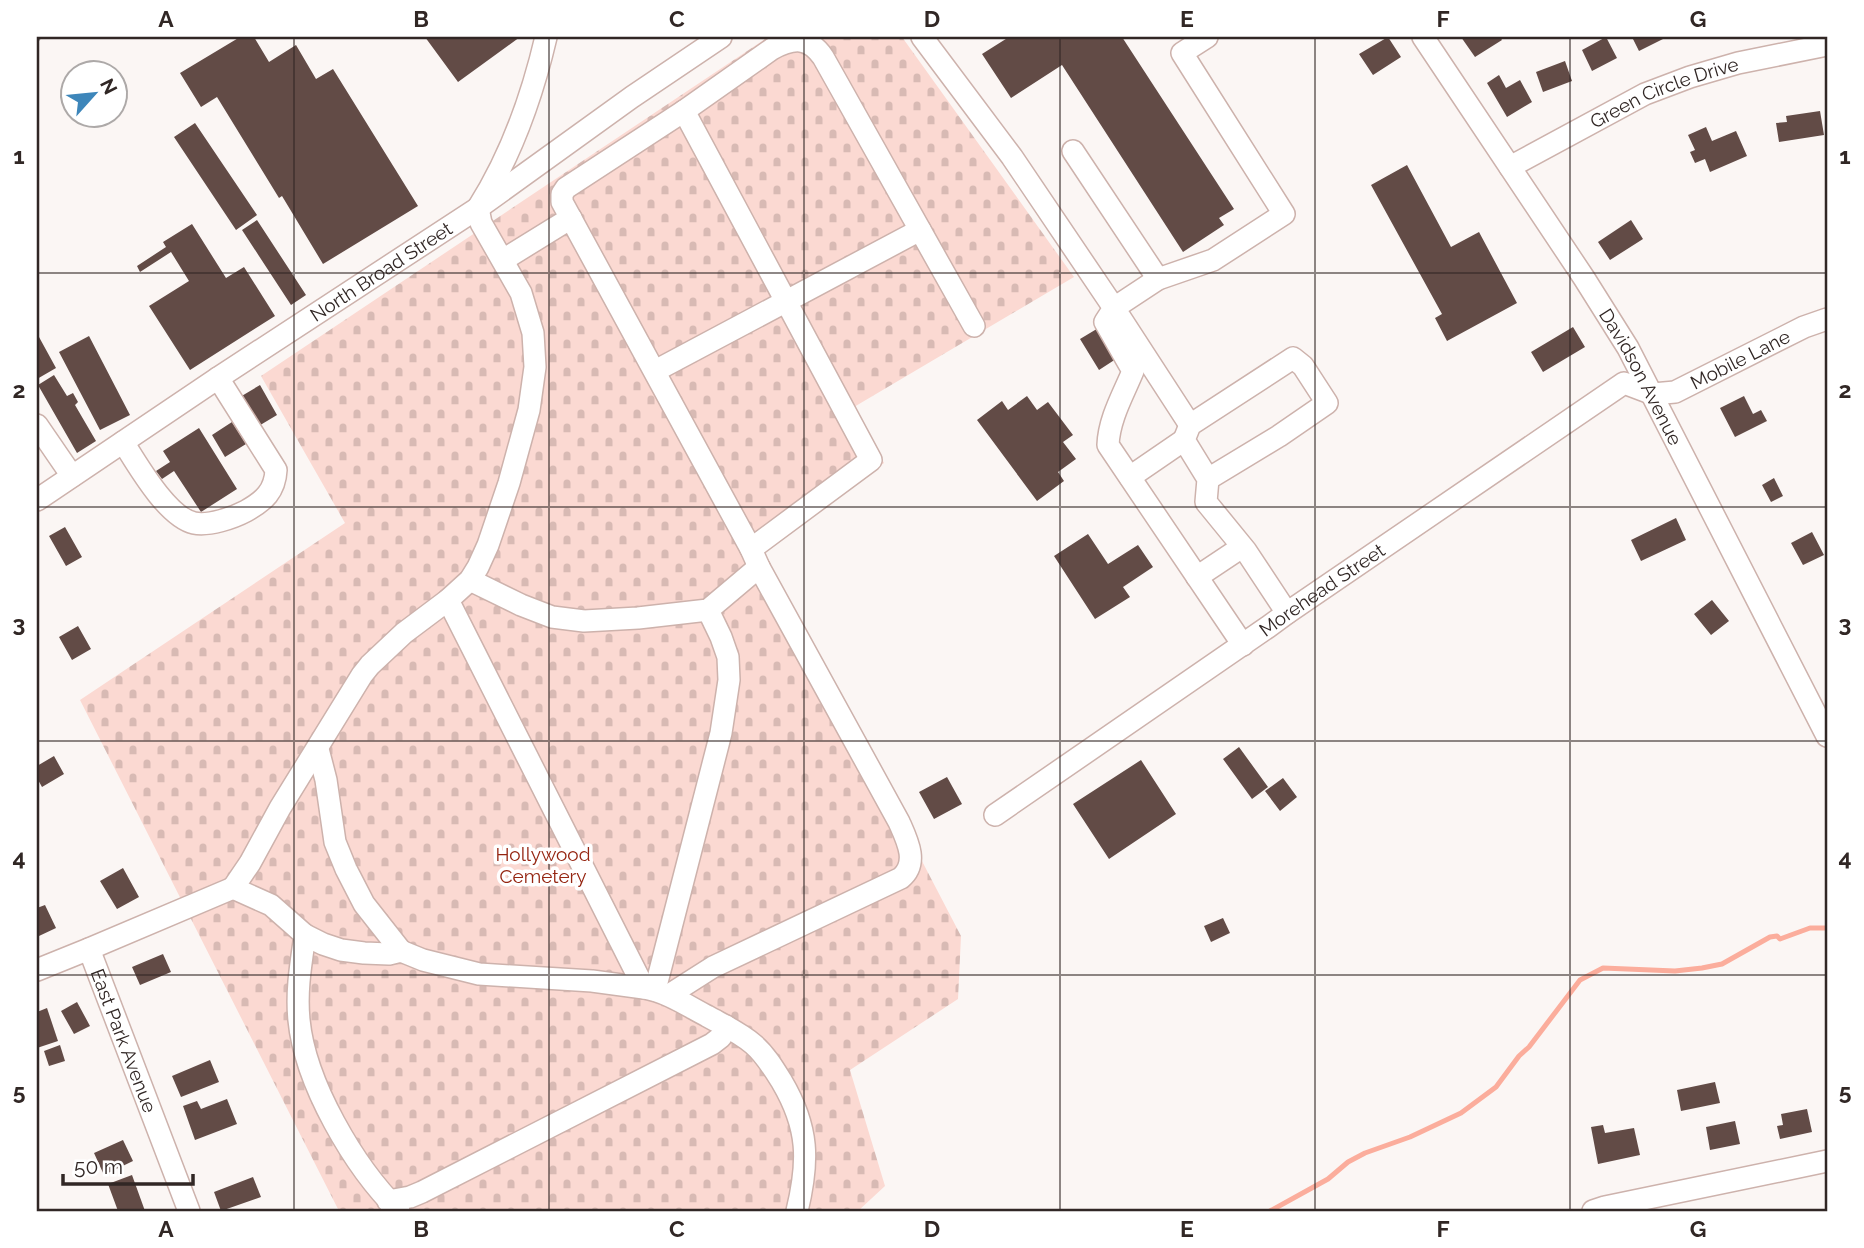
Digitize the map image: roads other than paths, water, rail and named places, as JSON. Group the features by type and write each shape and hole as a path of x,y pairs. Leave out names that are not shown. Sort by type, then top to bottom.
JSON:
{"street":[{"path":"37,970 233,888 348,695 370,665 404,633 470,580 488,545 509,483 529,410 536,367 533,333 522,293 481,223 478,208 516,135 546,37"},
{"name":"North Broad Street","path":"37,500 478,208 632,97 721,37"},
{"path":"922,37 1012,157 1114,309 1187,433 1208,479 1206,502 1242,547 1287,612"},
{"path":"1207,37 1182,53 1284,214 1213,260 1158,279 1114,309 1105,322 1133,371 1108,433 1108,445 1242,645"},
{"name":"Davidson Avenue","path":"1423,37 1628,348 1827,736"},
{"path":"656,991 901,878 906,874 910,863 910,849 899,822 562,202 562,194 566,188 684,111 772,49 789,41 806,41 816,47 823,57 974,326"},
{"name":"Green Circle Drive","path":"1510,167 1645,94 1738,63 1827,45"},
{"path":"470,580 521,606 565,620 638,618 708,610 755,558 871,460 684,111"},
{"path":"1073,151 1158,279"},
{"path":"503,260 571,218"},
{"path":"655,371 920,230"},
{"name":"Mobile Lane","path":"1653,394 1675,392 1804,327 1827,319"},
{"path":"1130,477 1293,358 1303,366 1327,403 1208,479"},
{"path":"123,442 152,487 181,517 194,523 230,519 261,502 271,492 276,470 218,378"},
{"name":"Morehead Street","path":"995,815 1624,383 1653,394"},
{"path":"37,425 72,476"},
{"path":"1197,577 1242,547"},
{"path":"448,600 656,991"},
{"path":"656,991 721,733 729,680 728,657 708,610"},
{"path":"318,749 326,780 335,842 346,869 364,904 401,951 423,960 479,974 592,981 656,991 726,1026 756,1046 775,1071 799,1114 805,1164 796,1211"},
{"path":"233,888 271,905 306,934 323,944 364,953 389,954 401,951"},
{"path":"306,934 298,993 299,1020 305,1052 316,1083 338,1129 366,1174 394,1206 712,1044 721,1037 726,1026"},
{"name":"East Park Avenue","path":"89,949 189,1211"},
{"path":"1593,1211 1827,1161"}],"waterway":[{"path":"1270,1211 1328,1179 1348,1162 1365,1153 1410,1137 1461,1113 1496,1087 1580,980 1603,968 1675,971 1702,968 1722,964 1770,937 1777,936 1780,939 1810,928 1827,928"}],"park label":[{"name":"Hollywood Cemetery","path":"543,865"}]}
